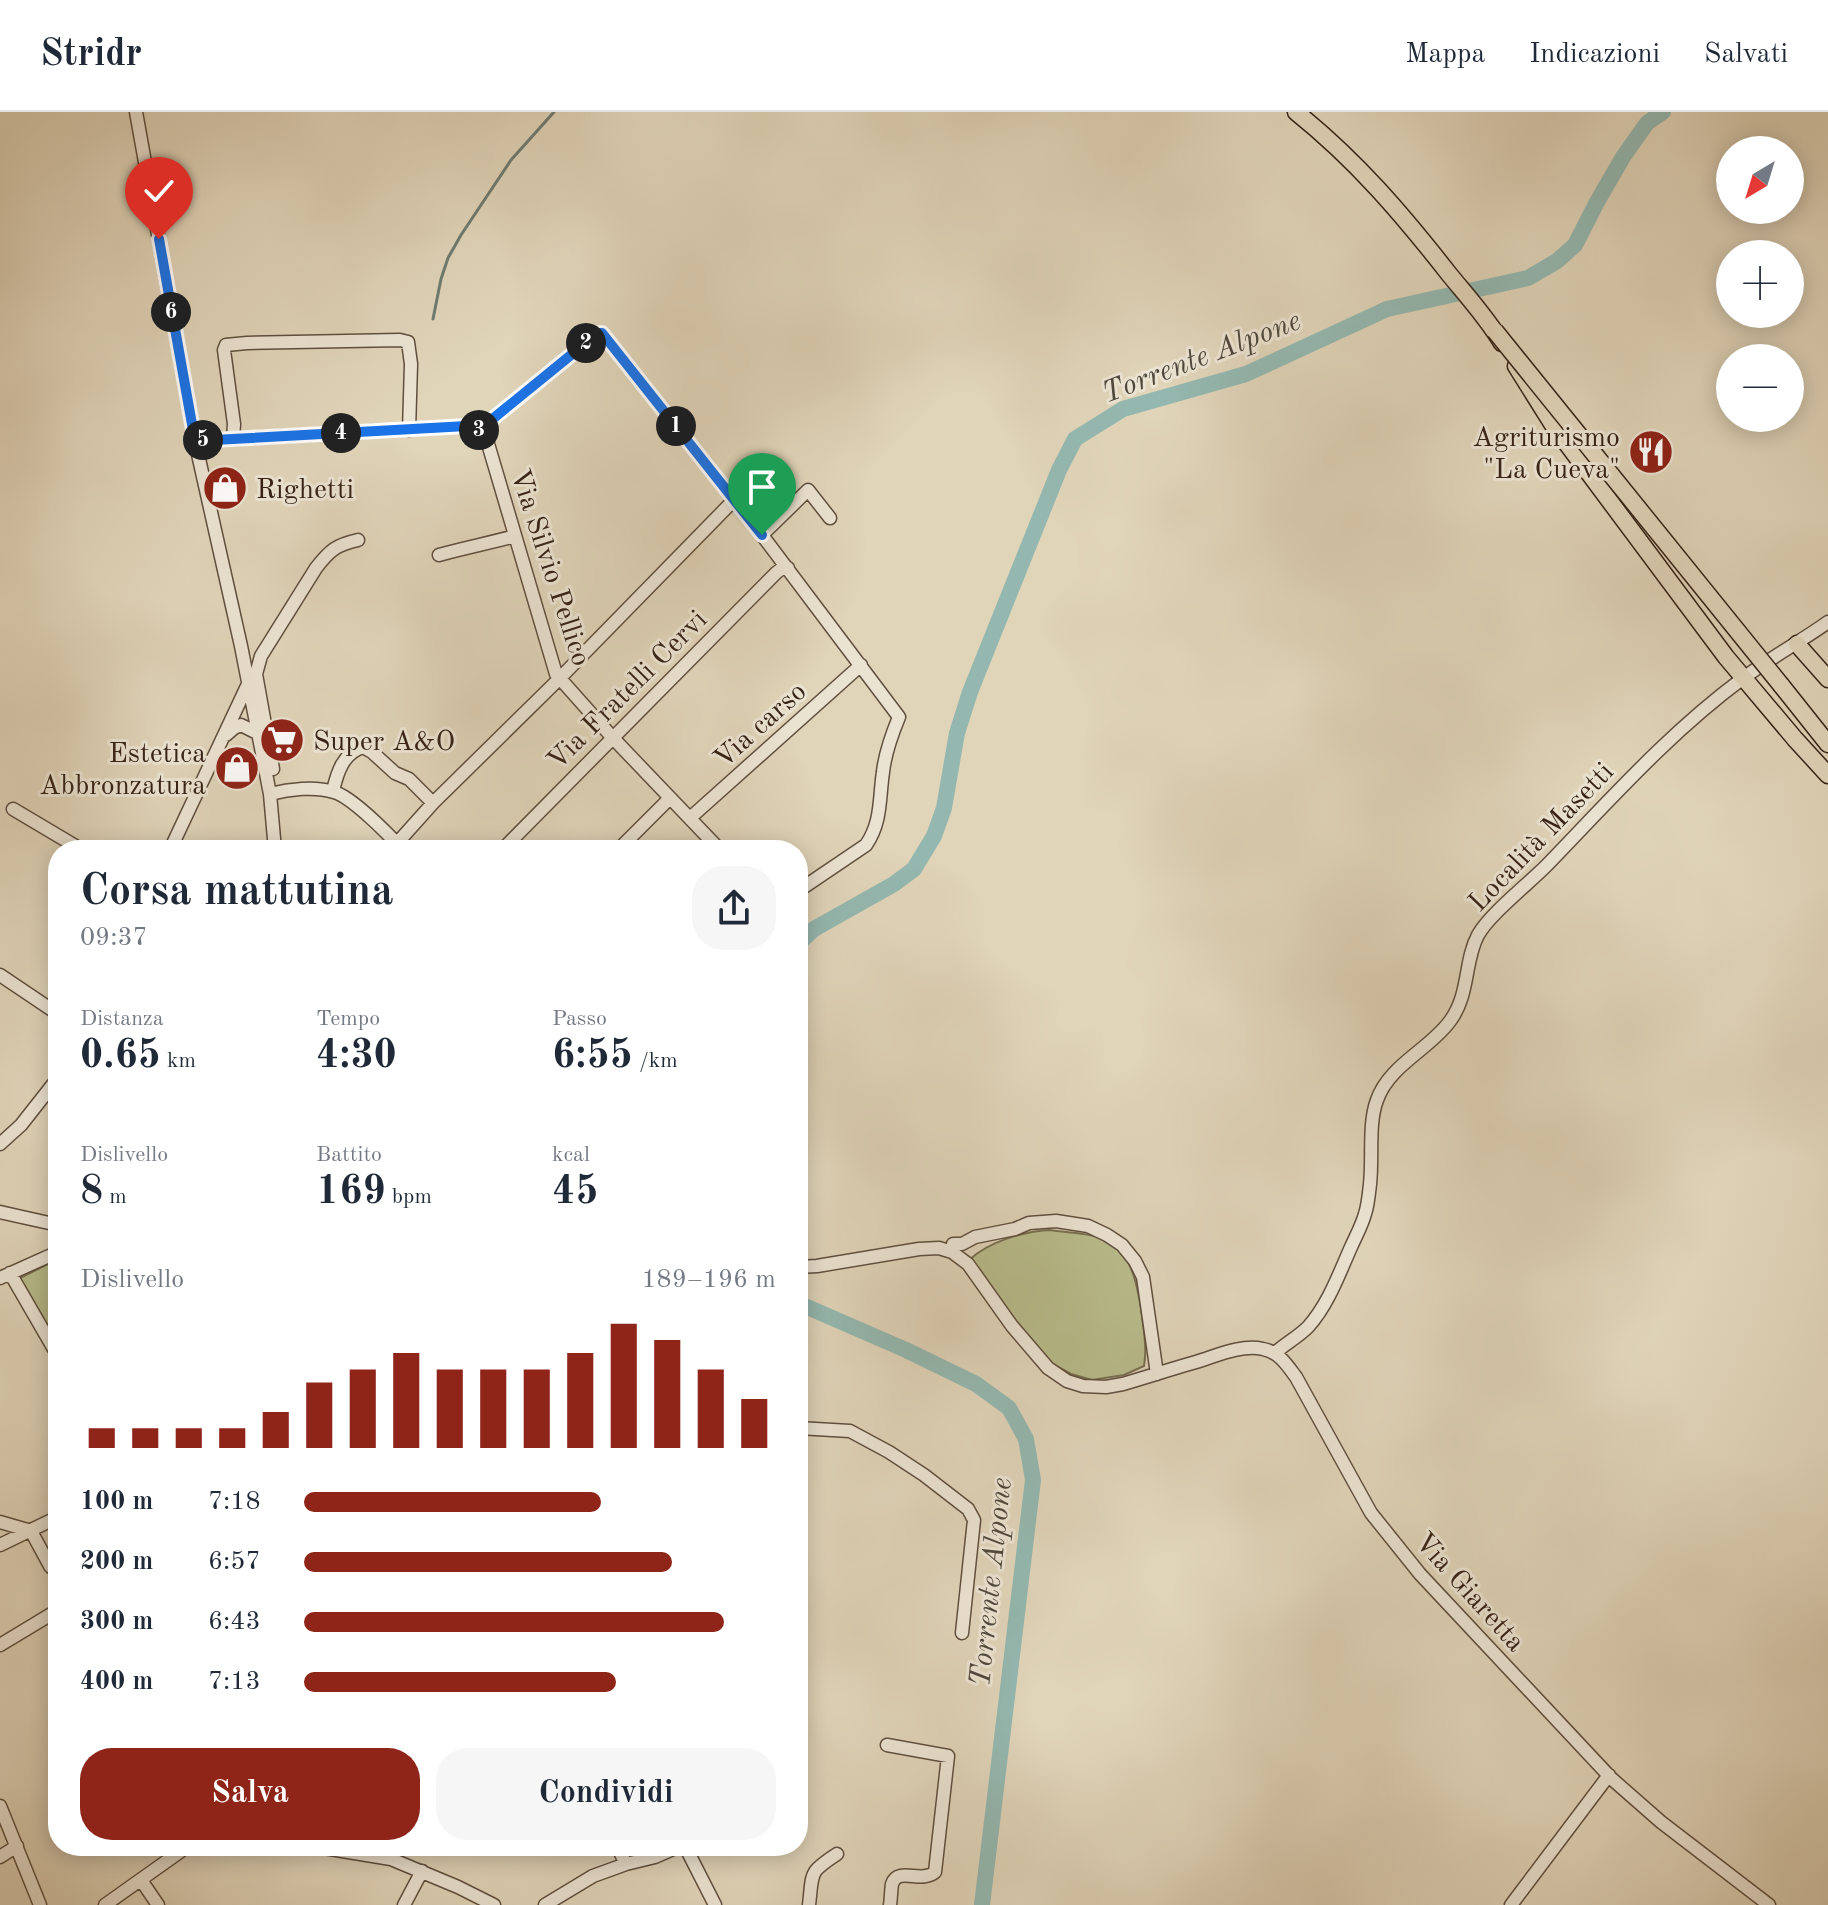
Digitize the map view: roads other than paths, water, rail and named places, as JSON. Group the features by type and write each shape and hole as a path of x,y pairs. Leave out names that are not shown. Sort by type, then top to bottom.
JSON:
{"main road":[{"path":"1296,112 1323,133 1377,186 1828,744"},
{"path":"1495,331 1553,425 1636,537 1726,657 1828,775"},
{"path":"1797,644 1828,679"}],"street":[{"path":"136,112 195,441 252,679 273,793 275,840"},
{"path":"195,441 467,426 479,430 598,333 605,335 788,568 899,717 883,771 878,822 873,835 866,845 808,884"},
{"path":"233,439 234,424 224,350 226,345 247,343 408,342 411,364 409,430"},
{"name":"Via Silvio Pellico","path":"479,430 486,437 556,674 711,840"},
{"path":"762,535 808,490 830,518"},
{"path":"403,840 433,803 734,500"},
{"path":"439,555 515,536"},
{"path":"175,840 261,656 326,555 338,545 358,540"},
{"name":"Via Fratelli Cervi","path":"512,840 776,573 788,568"},
{"name":"Località Masetti","path":"1275,1353 1308,1327 1333,1286 1366,1213 1377,1099 1387,1082 1452,1018 1465,990 1478,934 1674,736 1744,677 1828,622"},
{"name":"Via carso","path":"690,818 861,665"},
{"path":"223,737 257,715"},
{"path":"257,715 257,733 273,793"},
{"path":"241,725 257,733"},
{"path":"333,791 337,773 346,759 351,752 363,747 395,773 409,779 433,803"},
{"path":"273,793 303,789 333,791 346,797 389,840"},
{"path":"628,840 670,798"},
{"path":"13,809 65,840"},
{"path":"0,975 48,1007"},
{"path":"0,1144 21,1125 48,1091"},
{"path":"0,1212 48,1223"},
{"path":"952,1252 953,1244 1029,1223 1056,1221 1078,1224 1107,1235 1122,1245 1143,1277 1157,1374"},
{"path":"808,1266 919,1249 939,1248 952,1252 968,1264 1040,1360 1067,1381 1096,1388 1123,1384 1233,1351 1256,1348 1275,1353"},
{"path":"48,1257 5,1276 48,1341"},
{"name":"Via Giaretta","path":"1275,1353 1296,1377 1371,1513 1420,1574 1609,1775 1661,1822 1769,1905"},
{"path":"808,1429 850,1431 924,1475 968,1509 974,1520 962,1633"},
{"path":"0,1522 31,1531 48,1562"},
{"path":"0,1545 48,1522"},
{"path":"0,1645 48,1616"},
{"path":"887,1745 948,1756 935,1872 926,1877 903,1875 896,1878 890,1905"},
{"path":"1511,1905 1609,1775"},
{"path":"0,1806 40,1905"},
{"path":"0,1857 17,1846"},
{"path":"809,1905 813,1873 837,1854"},
{"path":"105,1905 174,1856"},
{"path":"373,1856 391,1859 422,1871 494,1905"},
{"path":"622,1856 626,1864"},
{"path":"545,1905 593,1876 657,1856"},
{"path":"688,1856 715,1905"},
{"path":"404,1905 422,1871"},
{"path":"141,1880 158,1905"}],"waterway":[{"path":"433,319 441,279 461,235 511,160 554,112"},
{"name":"Torrente Alpone","path":"808,935 914,869 934,836 944,808 957,733 970,692 1059,470 1075,439 1123,409 1246,374 1387,309 1528,278 1557,261 1575,245 1623,157 1647,123 1663,112"},
{"name":"Torrente Alpone","path":"808,1307 976,1384 1009,1408 1026,1439 1033,1480 982,1905"}],"place":[{"name":"Agriturismo \"La Cueva\"","path":"1651,452"},
{"name":"Righetti","path":"225,488"},
{"name":"Super A&O","path":"282,740"},
{"name":"Estetica Abbronzatura","path":"237,768"}]}
